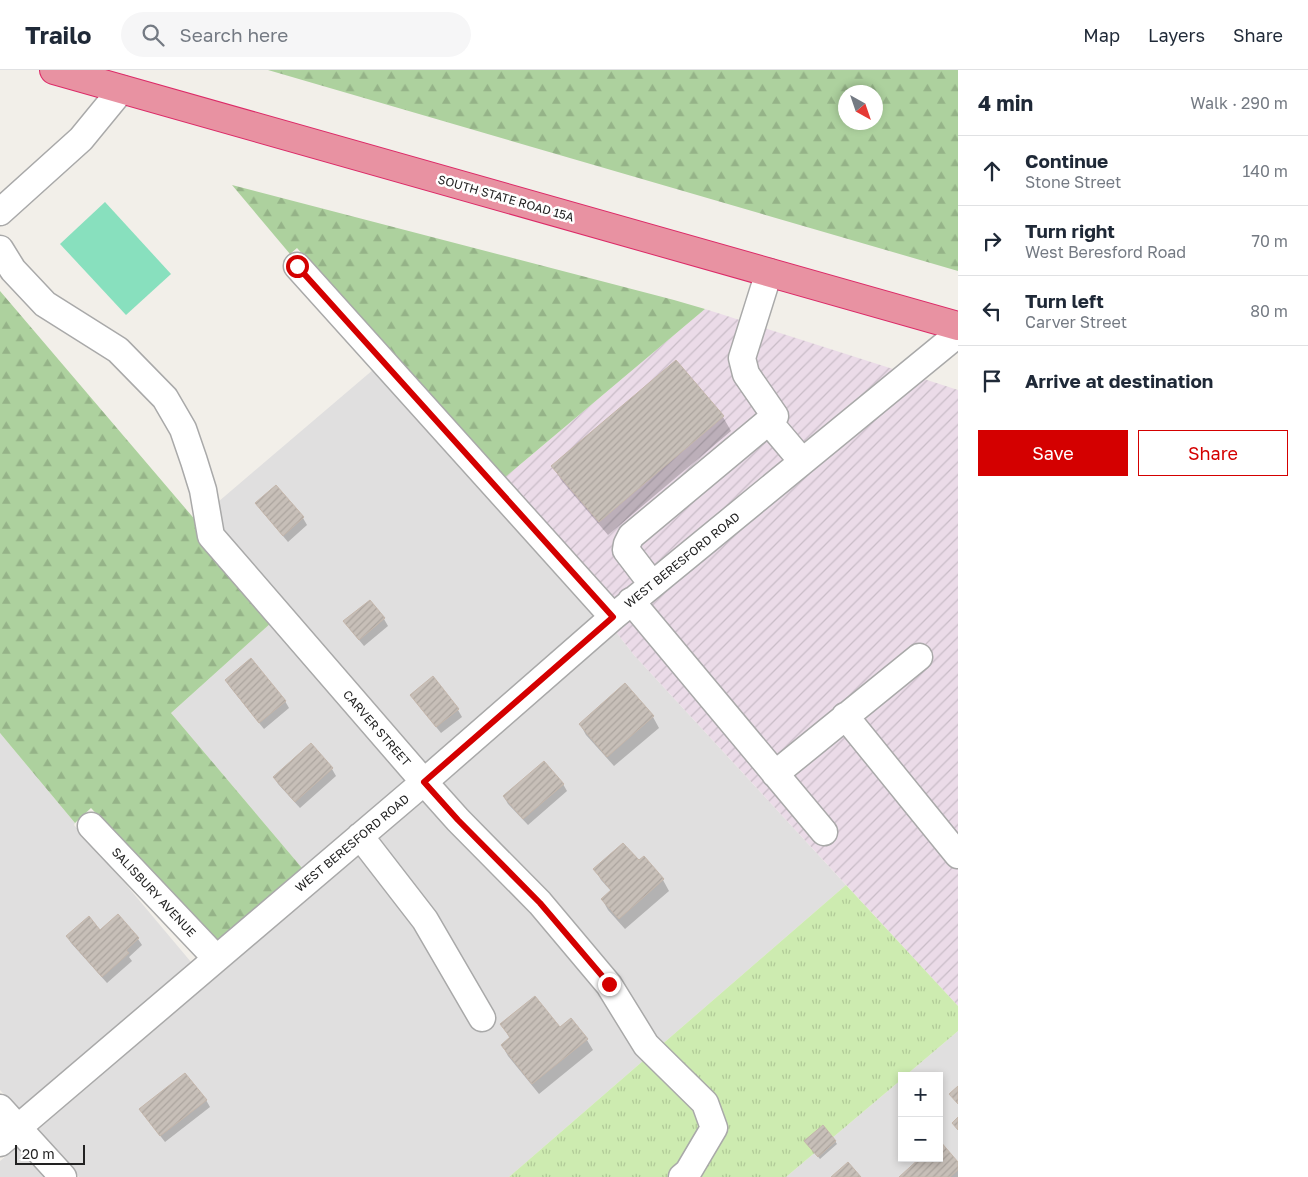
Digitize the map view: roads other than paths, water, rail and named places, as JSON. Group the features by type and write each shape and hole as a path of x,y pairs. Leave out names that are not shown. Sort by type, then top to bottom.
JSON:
{"highway":[{"name":"SOUTH STATE ROAD 15A","path":"54,70 958,326"}],"street":[{"path":"0,212 81,138 122,89"},
{"name":"CARVER STREET","path":"0,249 13,270 45,304 118,350 165,398 183,429 194,461 203,490 211,536 458,820 540,903 609,984 646,1045 705,1103 714,1128 688,1172 682,1177"},
{"path":"297,266 622,609 775,774 824,832"},
{"path":"652,584 626,550 626,544 631,536 775,416 746,374 742,358 769,272"},
{"name":"WEST BERESFORD ROAD","path":"9,1136 424,782 622,609 958,334"},
{"path":"768,422 802,461"},
{"path":"775,774 919,657"},
{"path":"845,716 958,855"},
{"name":"SALISBURY AVENUE","path":"91,826 216,958"},
{"path":"360,836 425,920 482,1018"},
{"path":"0,1108 9,1136 63,1177"}]}
